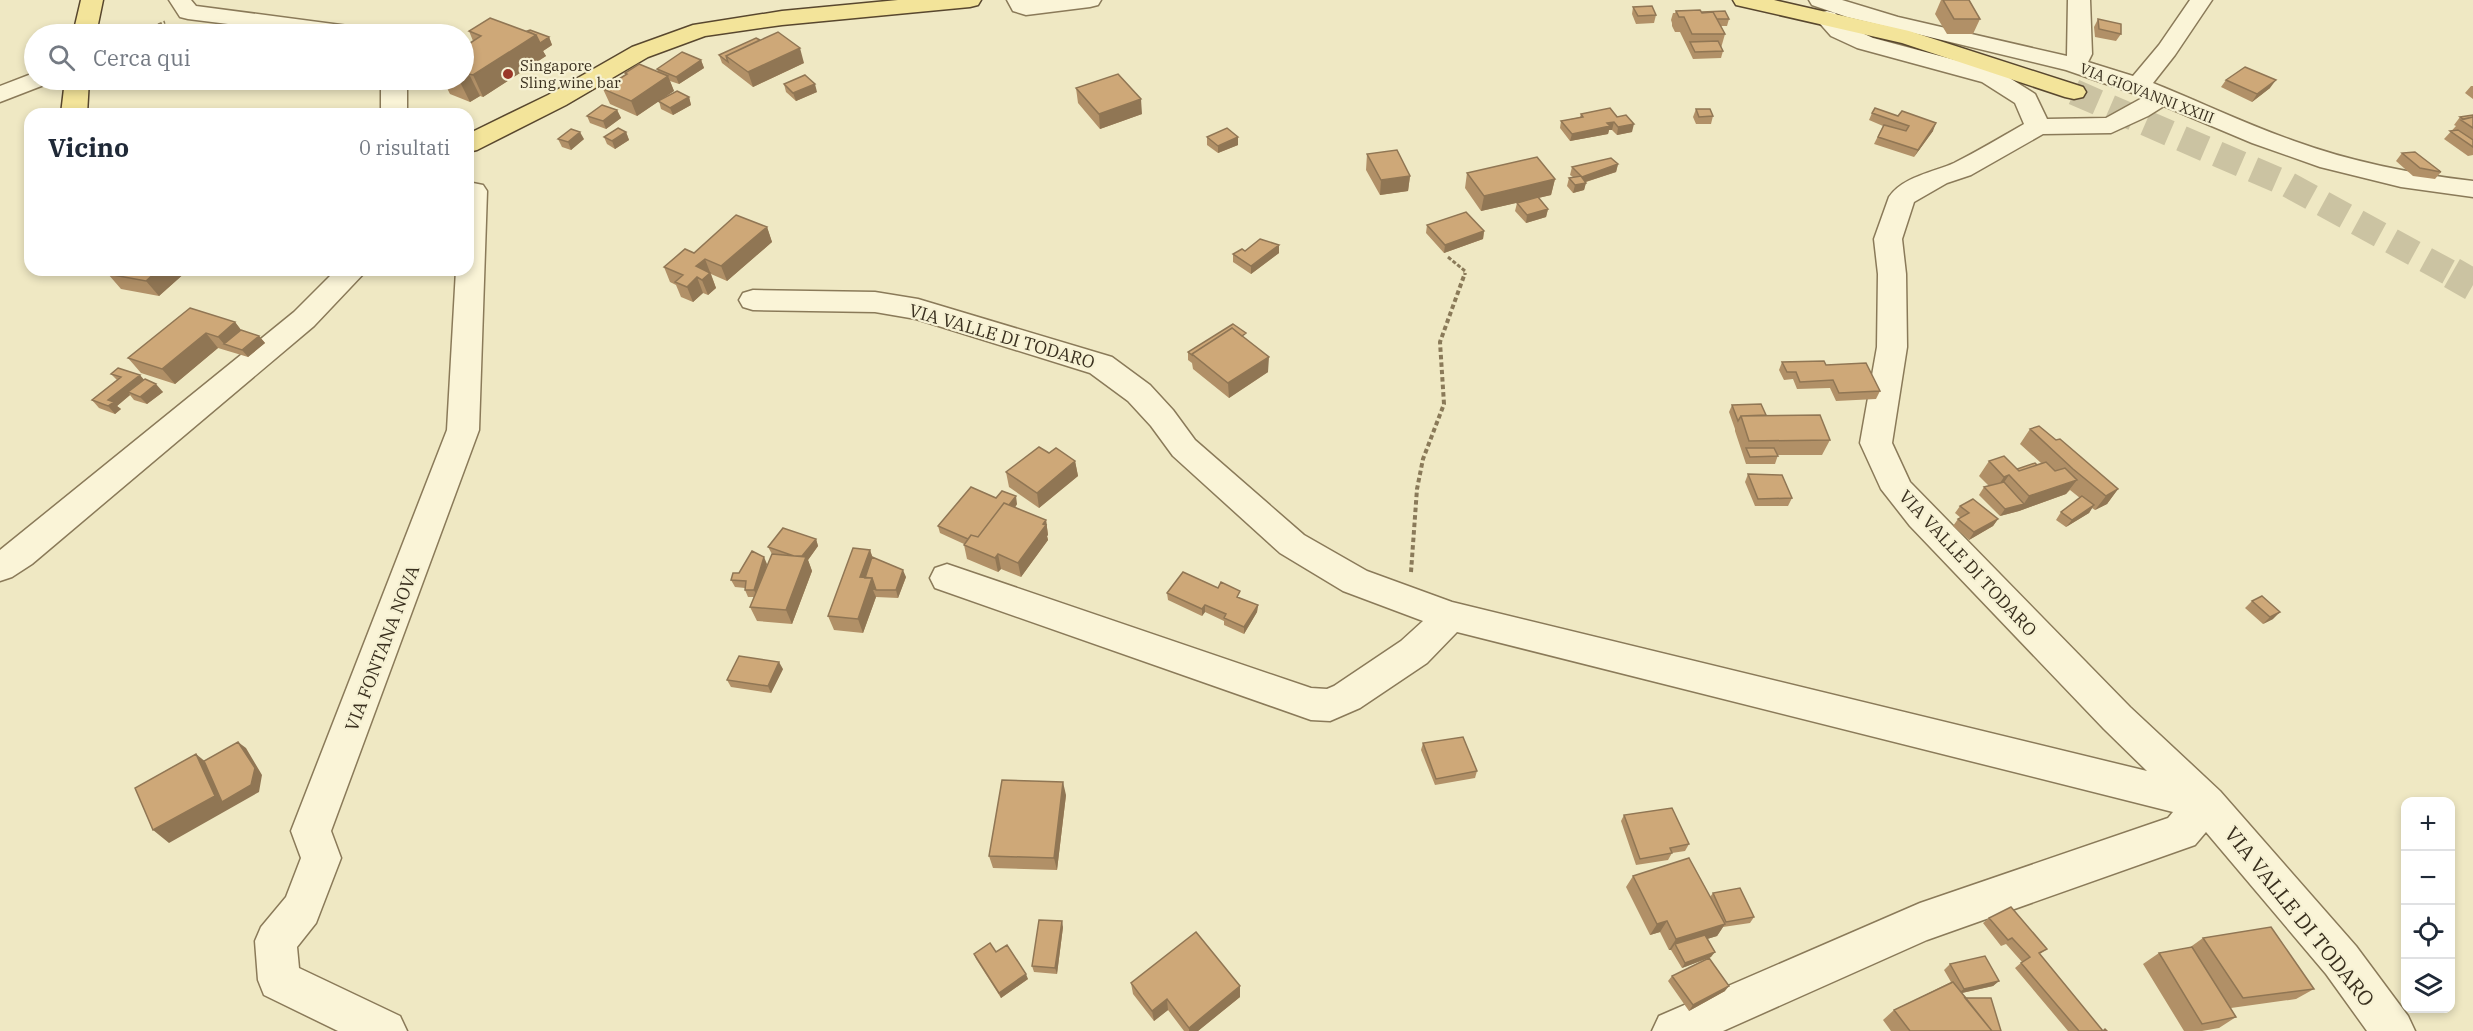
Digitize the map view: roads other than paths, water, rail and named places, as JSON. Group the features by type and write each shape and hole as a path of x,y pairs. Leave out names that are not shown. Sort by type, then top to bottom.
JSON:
{"main road":[{"path":"87,24 92,0"},
{"path":"474,141 556,100 640,52 701,30 782,18 970,0"},
{"name":"VIA GIOVANNI XXIII","path":"1744,0 1823,9 2074,92"},
{"path":"75,108 76,90"}],"street":[{"path":"184,6 220,0"},
{"path":"1018,0 1021,6 1026,8 1090,0"},
{"path":"2074,65 2080,54 2079,0"},
{"path":"2138,86 2167,50 2201,0"},
{"path":"184,6 238,20 289,24"},
{"path":"1823,9 1839,31 1865,44 1991,77 2026,99 2038,127 2111,125 2162,96"},
{"name":"VIA GIOVANNI XXIII","path":"1823,9 2074,65 2138,86 2282,146 2321,159 2434,185 2473,189"},
{"path":"0,95 24,84"},
{"path":"394,108 395,90"},
{"name":"VIA VALLE DI TODARO","path":"2038,127 1971,164 1938,177 1902,197 1888,239 1892,274 1892,347 1876,443 1897,489 2117,718 2206,803 2341,960 2393,1031"},
{"path":"0,567 20,555 187,418 304,319 347,276"},
{"name":"VIA FONTANA NOVA","path":"385,1031 279,980 276,941 302,909 321,858 311,831 463,430 470,276"},
{"name":"VIA VALLE DI TODARO","path":"753,300 875,302 918,309 1101,365 1140,393 1184,448 1292,544 1355,581 1450,616 1995,753 2206,803"},
{"path":"947,578 1311,704 1330,705 1347,697 1414,652 1450,616"},
{"path":"1674,1031 1920,923 2181,832 2206,803"}],"tunnel":[{"path":"2074,92 2287,184 2454,275"},
{"path":"2452,273 2473,285"}],"place":[{"name":"Singapore Sling wine bar","path":"508,74"}]}
